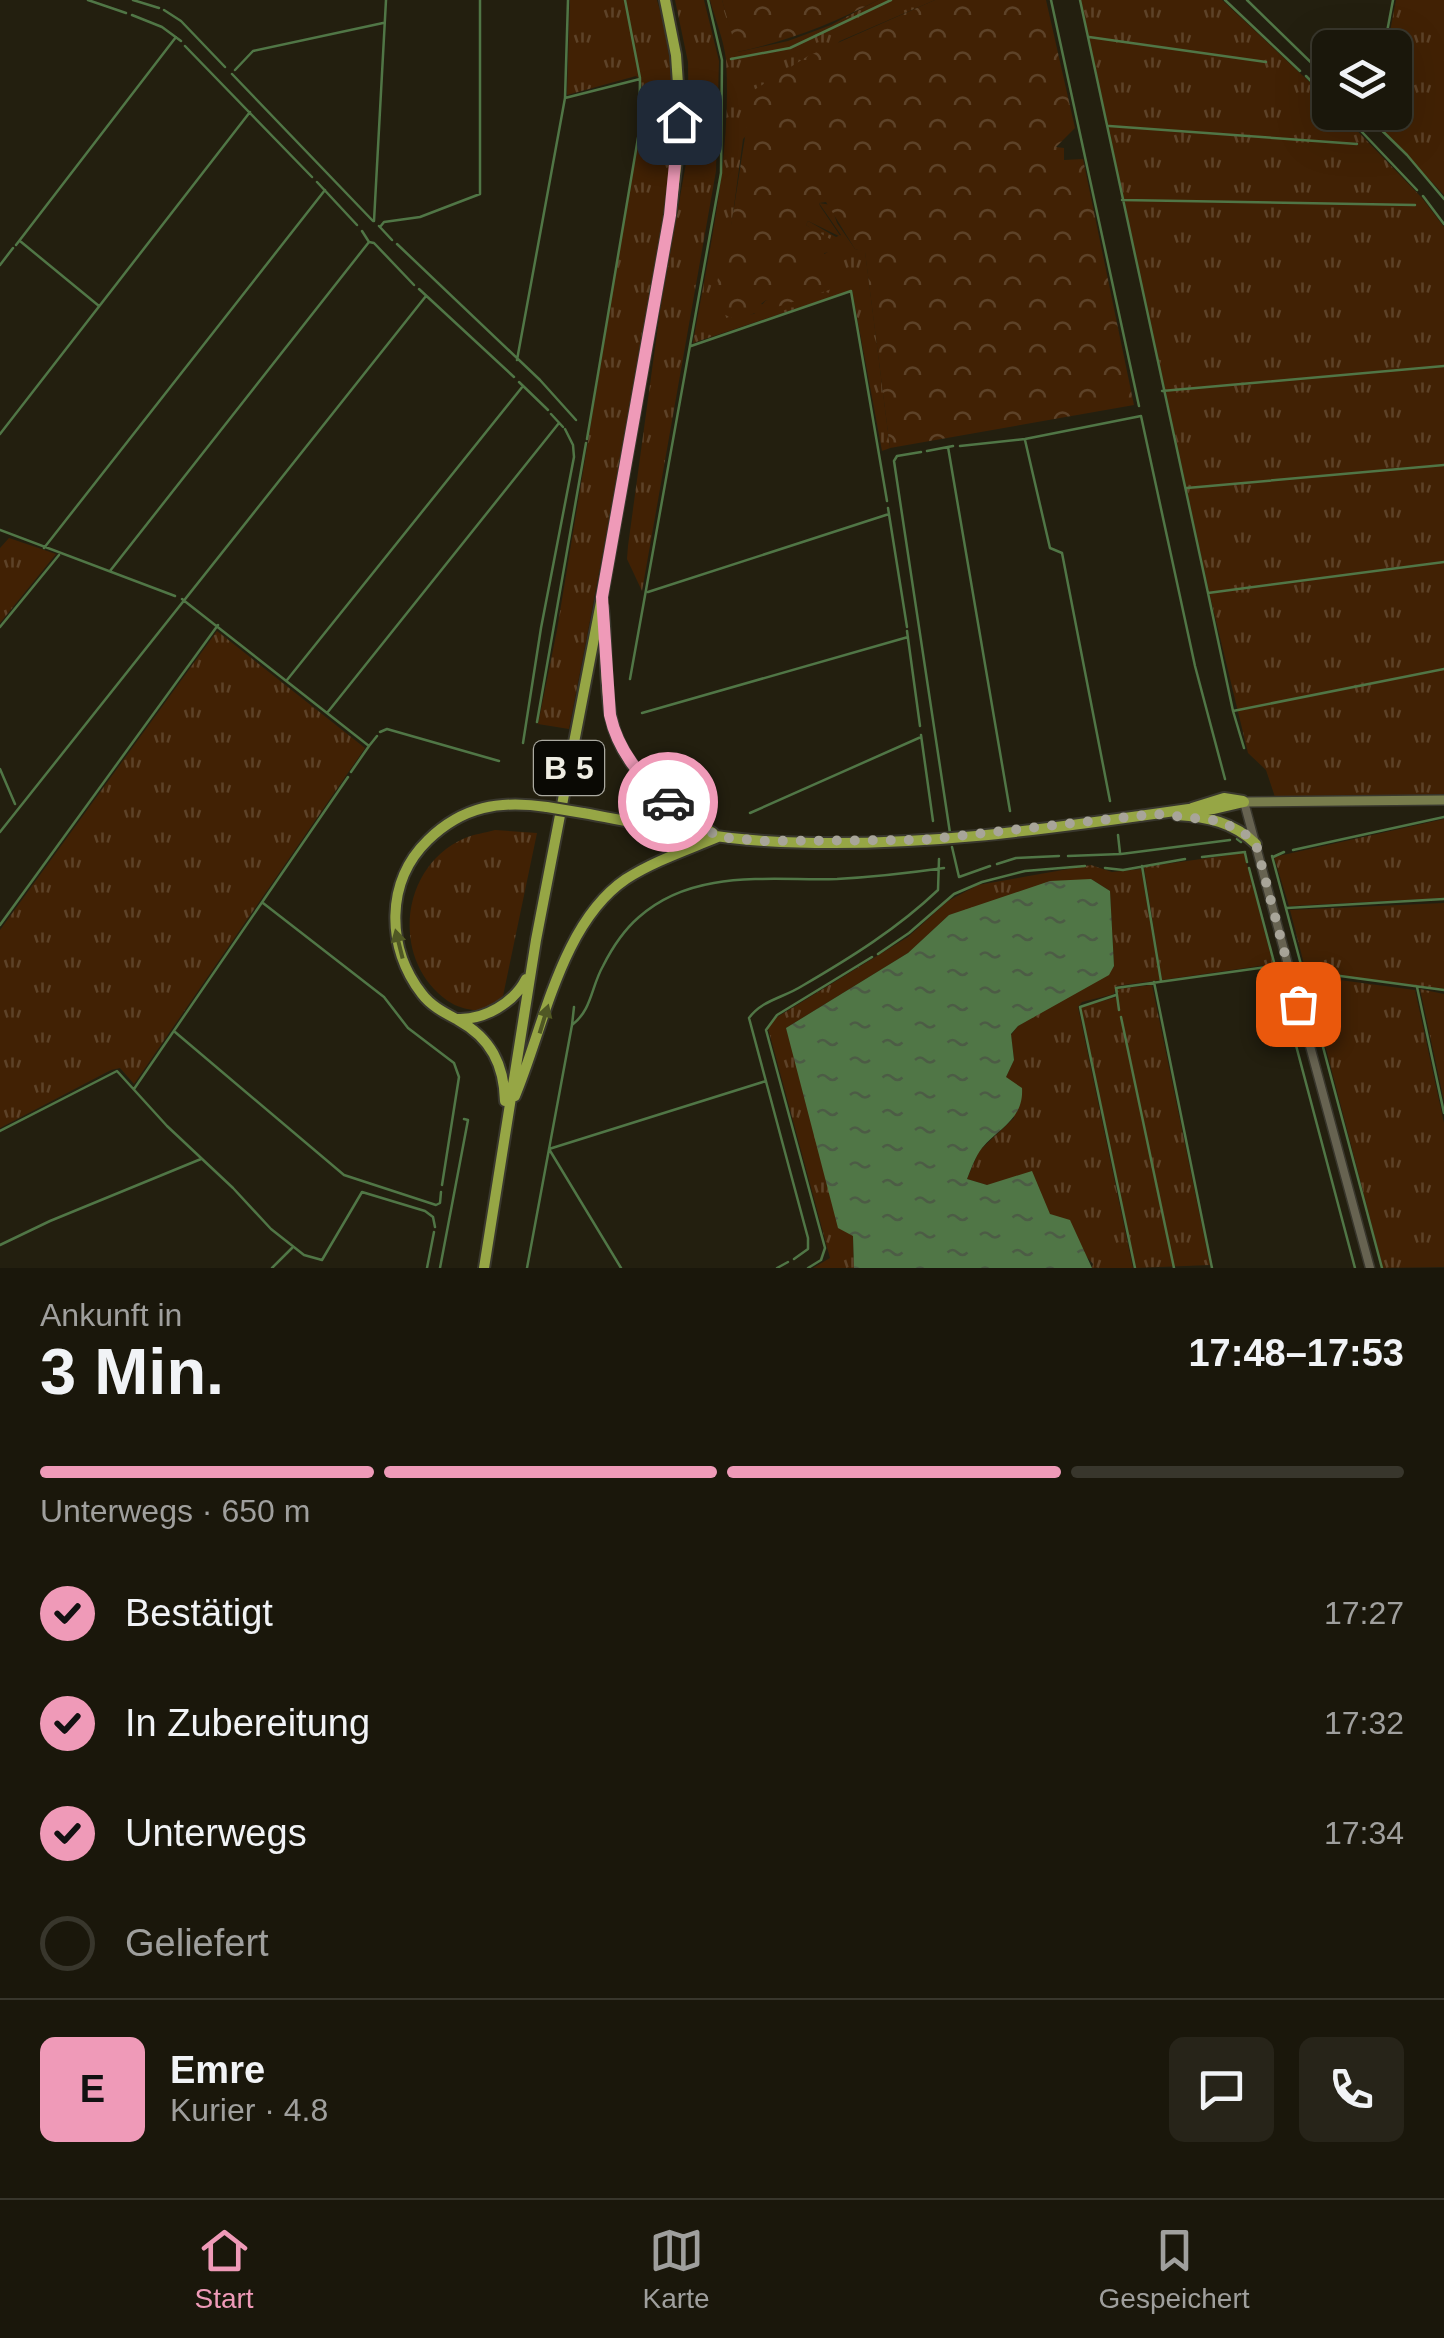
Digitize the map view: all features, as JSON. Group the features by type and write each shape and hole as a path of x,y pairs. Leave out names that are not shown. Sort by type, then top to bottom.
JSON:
{"highway":[{"name":"B 5","path":"484,1268 536,940 602,597 680,144 676,55 665,0"},
{"path":"602,597 610,715 622,748 657,792 718,837"},
{"path":"509,1115 498,1059 478,1033 422,994 399,949 394,912 406,870 425,843 464,813 488,804 547,808 718,837 808,843 922,840 1156,814 1222,798 1244,802"},
{"path":"1156,814 1220,821 1256,844"},
{"path":"509,1115 563,963 593,913 634,874 718,837"},
{"path":"456,1018 478,1018 513,996 524,984 536,940"}],"main road":[{"path":"1244,802 1444,800"}],"street":[{"path":"1244,802 1370,1268"}],"green space":[{"path":"570,0 657,0 668,46 672,141 661,236 569,729 538,724 643,106 641,80 636,76 567,95"},
{"path":"675,0 704,0 719,61 716,171 642,591 627,559 628,546 660,311 689,146 688,62"},
{"path":"710,0 722,0 738,52 788,41 831,25 878,0 935,0 840,41 743,139 731,228 744,315 754,314 766,300 771,302 826,276 811,261 830,251 818,233 806,225 808,221 836,237 841,235 819,203 831,205 837,223 855,249 865,251 890,448 882,451 852,290 693,343 718,202 726,131 726,60"},
{"path":"722,0 878,0 809,31 737,52"},
{"path":"935,0 1046,0 1075,128 1056,147 1064,148 1064,160 1083,159 1134,405 890,448 865,252 855,249 826,202 819,203 820,206 841,237 808,221 806,225 842,246 838,251 824,253 827,259 823,263 814,262 830,273 828,276 841,280 835,288 777,307 766,300 761,304 766,309 736,320 717,311 718,278 754,90 808,56"},
{"path":"1081,0 1222,0 1312,85 1312,130 1356,130 1422,198 1444,227 1444,795 1275,797 1266,770 1248,753 1210,596"},
{"path":"1396,0 1444,0 1444,195 1383,130 1412,130 1412,30 1390,30"},
{"path":"9,538 56,554 0,623 0,548"},
{"path":"217,631 365,748 134,1084 120,1068 111,1070 0,1128 0,930"},
{"path":"1444,819 1444,898 1289,906 1274,857"},
{"path":"495,830 537,833 503,996 486,1008 472,1010 453,1004 433,987 419,967 411,943 410,918 415,894 426,871 442,852 465,838"},
{"path":"1244,853 1273,964 1162,980 1144,867"},
{"path":"1091,865 1112,872 1141,869 1160,980 1116,986 1114,994 1082,1002 1078,1007 1133,1268 1092,1268 1093,1264 1050,1214 967,1179 979,1151 1014,1118 1006,1077 1014,1060 1011,1035 1018,1026 1114,967 1110,891 1091,879 949,915 908,953 786,1028 853,1236 854,1268 813,1268 830,1258 768,1028 774,1019 908,937 948,901 978,885"},
{"path":"1444,903 1444,989 1315,972 1317,977 1415,990 1444,1123 1444,1267 1383,1268 1290,910"},
{"path":"1152,985 1210,1265 1136,1268 1081,1007 1117,997 1117,989"},
{"path":"1420,989 1444,994 1444,1101"}],"water":[{"path":"1091,879 1110,891 1114,966 1109,975 1018,1026 1011,1034 1014,1060 1006,1077 1022,1088 1022,1099 1015,1115 982,1148 967,1179 987,1185 1032,1171 1050,1214 1070,1220 1092,1268 854,1268 853,1236 838,1228 786,1028 908,953 949,915 1050,881"}],"waterway":[{"path":"88,0 126,13"},
{"path":"133,0 159,8"},
{"path":"374,221 386,0"},
{"path":"380,227 384,222 420,217 480,194 480,0"},
{"path":"517,360 565,98 568,0"},
{"path":"625,0 640,78"},
{"path":"630,679 721,173 722,60 708,0"},
{"path":"731,59 790,48 891,0"},
{"path":"1051,0 1139,406"},
{"path":"1080,0 1208,593"},
{"path":"1225,0 1300,71"},
{"path":"1247,0 1312,63"},
{"path":"1387,30 1393,0"},
{"path":"164,10 181,21 225,67"},
{"path":"132,15 162,27 181,41"},
{"path":"235,70 253,51 383,23"},
{"path":"16,245 176,37"},
{"path":"1089,37 1266,62"},
{"path":"185,46 312,177"},
{"path":"232,74 373,221"},
{"path":"1306,76 1312,82"},
{"path":"565,98 640,79 639,132 587,439"},
{"path":"0,434 250,112"},
{"path":"1109,126 1357,144"},
{"path":"1360,130 1417,190"},
{"path":"1381,130 1444,199"},
{"path":"317,182 357,225"},
{"path":"44,548 325,190"},
{"path":"1423,196 1444,224"},
{"path":"1122,200 1415,205"},
{"path":"379,226 392,240"},
{"path":"110,571 369,242 362,231"},
{"path":"20,241 99,306"},
{"path":"369,242 414,285"},
{"path":"397,244 540,380 576,420"},
{"path":"0,265 13,248"},
{"path":"419,289 514,377"},
{"path":"691,346 851,291 887,501"},
{"path":"0,832 426,296"},
{"path":"1162,391 1444,366"},
{"path":"519,382 548,410"},
{"path":"287,680 523,386"},
{"path":"551,414 563,427"},
{"path":"960,446 1025,439 1141,416 1195,666 1225,779"},
{"path":"327,713 559,423"},
{"path":"523,743 574,457 565,429"},
{"path":"1025,440 1050,548 1062,553 1110,801"},
{"path":"537,722 586,443"},
{"path":"927,451 953,446"},
{"path":"948,447 1010,811"},
{"path":"921,452 897,456 894,461 950,833"},
{"path":"1187,488 1444,465"},
{"path":"888,508 907,627"},
{"path":"648,592 889,514"},
{"path":"0,530 175,596"},
{"path":"0,627 59,555"},
{"path":"1444,562 1208,593 1233,711 1444,669"},
{"path":"182,599 369,746 351,772"},
{"path":"0,925 218,625"},
{"path":"907,631 920,726"},
{"path":"642,713 908,637"},
{"path":"1233,711 1244,748"},
{"path":"380,732 387,729 499,761"},
{"path":"921,735 933,821"},
{"path":"369,746 377,736"},
{"path":"750,813 921,737"},
{"path":"0,769 15,804"},
{"path":"134,1089 348,777"},
{"path":"1293,850 1444,817"},
{"path":"1118,835 1120,853"},
{"path":"1237,839 1241,842"},
{"path":"1068,856 1121,854 1230,840"},
{"path":"952,847 959,877 990,866"},
{"path":"1202,857 1245,852"},
{"path":"1273,857 1284,852"},
{"path":"1245,853 1247,862"},
{"path":"997,864 1016,858 1059,856"},
{"path":"1272,856 1382,1268"},
{"path":"794,1259 808,1249 808,1238 749,1018 766,1003 855,954 922,904 938,890 939,859"},
{"path":"1105,868 1123,870 1185,859"},
{"path":"878,954 954,894 982,882 1025,871 1085,866"},
{"path":"1142,866 1161,981"},
{"path":"527,1268 572,1025 587,1005 610,953 634,922 661,901 708,884 850,878 944,868"},
{"path":"1249,868 1355,1268"},
{"path":"1287,908 1444,899"},
{"path":"263,903 384,997 408,1028 454,1063 459,1077 442,1185"},
{"path":"808,1268 821,1260 825,1248 766,1030 777,1015 872,957"},
{"path":"1119,1010 1116,988 1274,966"},
{"path":"1318,973 1444,990"},
{"path":"1154,982 1212,1268"},
{"path":"1417,987 1444,1113"},
{"path":"1116,995 1080,1007 1135,1268"},
{"path":"572,1025 574,1007"},
{"path":"1121,1017 1174,1268"},
{"path":"175,1032 344,1175 436,1205 440,1203 441,1192"},
{"path":"0,1131 117,1071 271,1229 304,1255 322,1260 362,1192 425,1211 433,1217 435,1227"},
{"path":"621,1268 549,1149 766,1081"},
{"path":"440,1268 468,1120 464,1119"},
{"path":"0,1245 201,1159"},
{"path":"427,1268 434,1232"},
{"path":"272,1268 292,1248"},
{"path":"777,1268 788,1262"}],"way so far":[{"path":"668,802 718,837 808,843 942,838 1156,814 1220,821 1256,844 1298,1004"}],"route":[{"path":"668,802 632,763 615,732 610,715 602,597 670,215 680,144 679,122"}]}
